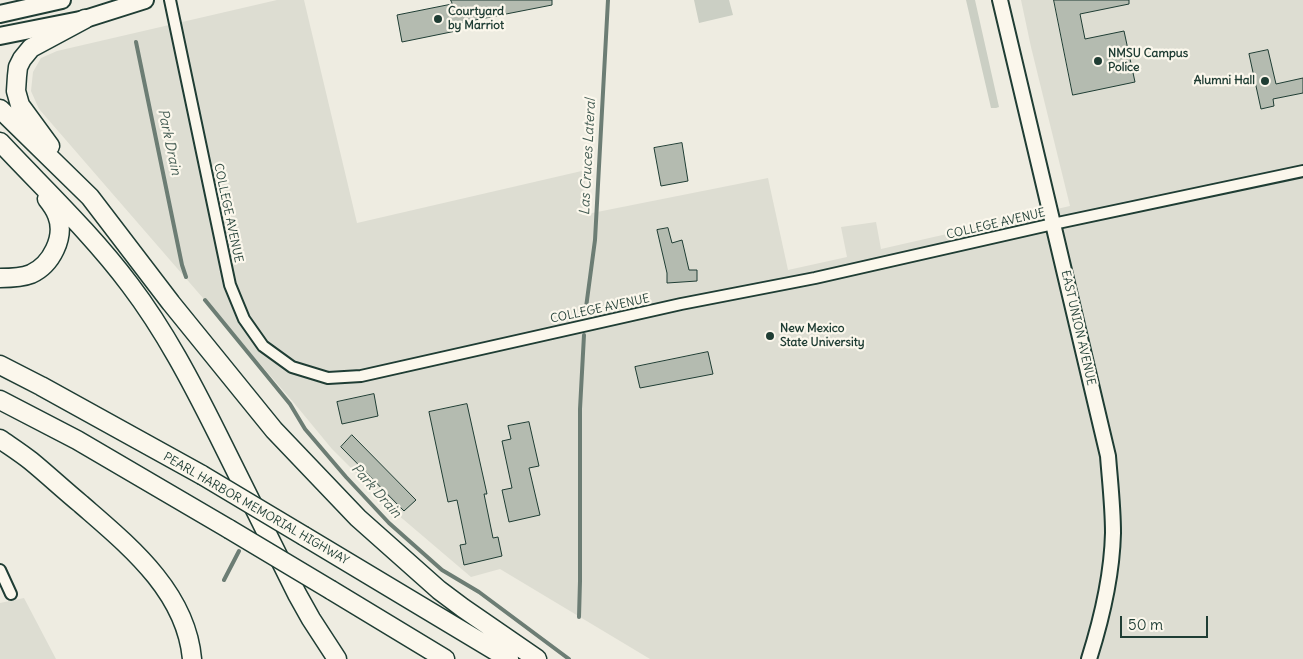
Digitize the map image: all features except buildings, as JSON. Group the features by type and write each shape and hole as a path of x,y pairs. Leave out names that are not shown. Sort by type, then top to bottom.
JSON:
{"highway":[{"path":"85,19 31,48 22,59 18,67 16,91 24,111 171,303 274,430 358,518 439,590 537,659"},
{"path":"0,109 90,197"},
{"path":"0,142 72,216 107,256 132,287 153,319 194,387 310,620 337,659"},
{"path":"0,278 32,274 43,266 57,246 60,231 58,216 18,161"},
{"name":"PEARL HARBOR MEMORIAL HIGHWAY","path":"0,365 202,475 509,659"},
{"path":"0,400 77,440 445,659"},
{"path":"0,439 31,461 136,553 157,578 177,610 187,633 192,659"}],"main road":[{"path":"0,14 62,0"},
{"path":"0,36 85,19 145,0"}],"street":[{"name":"COLLEGE AVENUE","path":"170,0 230,285 244,319 263,346 292,367 328,378 361,376 682,304 815,278 1053,224 1303,171"},
{"name":"EAST UNION AVENUE","path":"1000,0 1108,456 1112,508 1112,558 1104,607 1089,659"},
{"path":"0,570 11,594"}],"shaded area":[{"name":"New Mexico State University","path":"277,0 304,0 357,223 586,170 582,215 768,178 788,270 847,257 841,227 876,222 881,249 1070,206 1021,0 1303,0 1303,659 650,659 500,569 471,577 397,514 332,449 39,109 31,91 33,72 41,58 57,51"},
{"path":"694,0 729,0 733,15 699,23"},
{"path":"966,0 975,0 999,107 996,108 991,108"},
{"path":"24,598 56,659 0,659 0,603"}],"waterway":[{"name":"Las Cruces Lateral","path":"585,315 595,240 608,0"},
{"name":"Park Drain","path":"136,42 186,277"},
{"name":"Park Drain","path":"205,300 290,404 305,429 389,523 442,570 479,592 569,659"},
{"name":"Las Cruces Lateral","path":"579,617 580,409 584,335"},
{"path":"224,580 239,551"}],"place":[{"name":"Courtyard by Marriot","path":"438,19"},
{"name":"NMSU Campus Police","path":"1098,61"},
{"name":"Alumni Hall","path":"1265,81"},
{"name":"New Mexico State University","path":"770,336"}]}
